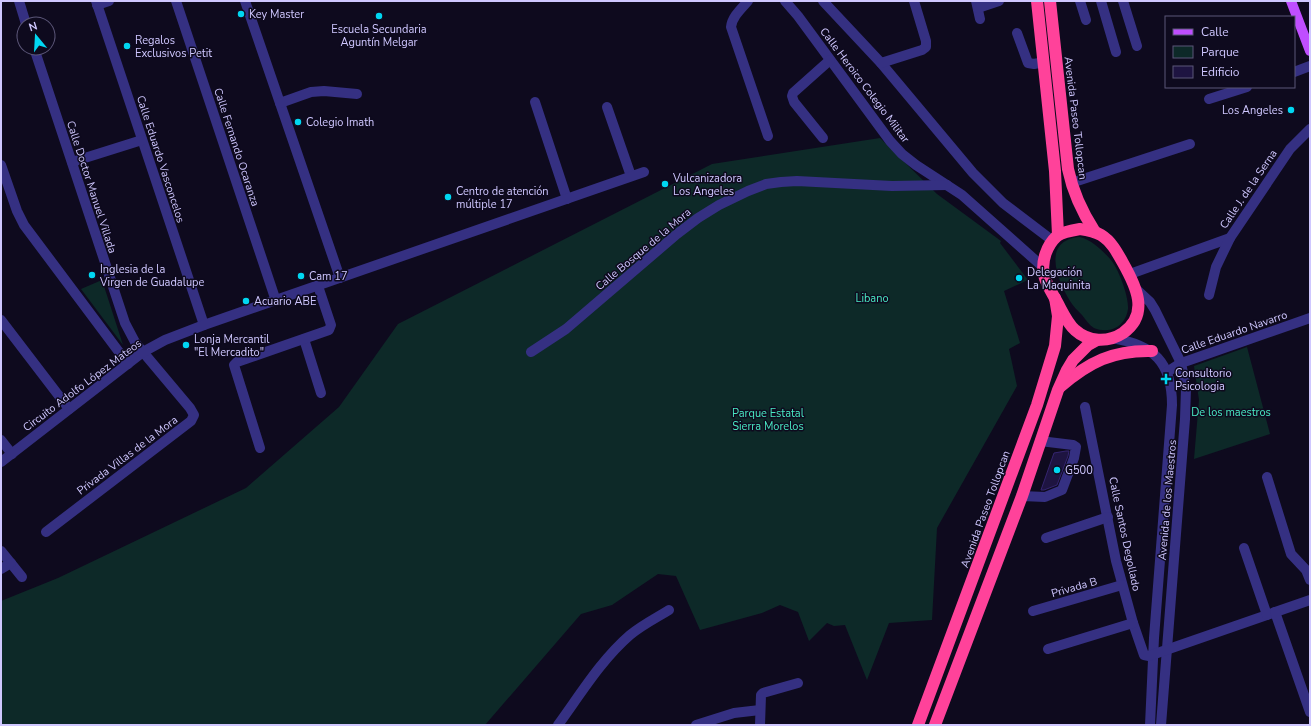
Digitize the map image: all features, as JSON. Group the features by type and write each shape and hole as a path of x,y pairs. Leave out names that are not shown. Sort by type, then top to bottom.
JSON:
{"highway":[{"path":"1037,1 1055,171 1056,238"},
{"name":"Avenida Paseo Tollopcan","path":"1050,1 1067,162 1071,183 1079,206 1095,232"},
{"path":"935,725 1022,496 1058,390 1067,370 1073,360 1088,345 1097,340 1112,338 1125,332 1134,321 1137,314 1139,304 1137,290 1130,274 1116,250 1109,241 1095,232 1080,229 1056,238 1048,247 1043,267 1047,283 1074,330 1081,335 1097,340"},
{"name":"Avenida Paseo Tollopcan","path":"918,725 1037,404 1055,346 1058,316 1055,298"},
{"path":"1058,390 1082,370 1098,360 1127,352 1152,351"}],"main road":[{"path":"1291,1 1295,16"},
{"path":"1296,21 1310,51"}],"street":[{"path":"19,1 24,16"},
{"path":"96,3 109,1"},
{"name":"Calle Fernando Ocaranza","path":"176,1 276,301"},
{"path":"245,1 340,278"},
{"path":"748,1 734,17 730,27 768,136"},
{"name":"Calle Heroico Colegio Militar","path":"785,1 798,16 890,141 902,154 962,195 1043,267"},
{"name":"Calle Heroico Colegio Militar","path":"823,1 881,64 973,173 1014,212 1056,238"},
{"path":"881,64 922,50 926,46 927,44 914,1"},
{"path":"980,19 977,5 999,1"},
{"path":"1080,1 1086,20"},
{"path":"1101,1 1116,52"},
{"path":"1123,1 1137,46"},
{"name":"Calle Eduardo Vasconcelos","path":"96,3 204,325"},
{"path":"1017,33 1028,63 1034,64 1044,62"},
{"name":"Calle Doctor Manuel Villada","path":"37,56 120,312 130,332 143,352"},
{"path":"823,138 794,102 792,96 793,93 830,60"},
{"path":"1295,72 1310,66"},
{"path":"1209,99 1244,88"},
{"path":"280,103 312,92 324,91 357,94"},
{"path":"535,102 567,199"},
{"path":"607,107 631,176"},
{"name":"Calle J. de la Serna","path":"1130,274 1230,238 1290,149 1310,129"},
{"path":"72,162 142,140"},
{"path":"1071,183 1190,144"},
{"path":"1,165 17,211 24,225 128,364"},
{"name":"Circuito Adolfo López Mateos","path":"1,462 143,352 165,340 204,325 644,172"},
{"name":"Calle Bosque de la Mora","path":"531,352 566,329 677,234 698,218 719,205 748,191 766,184 798,181 892,186 947,185"},
{"path":"1209,295 1216,267 1230,238"},
{"path":"260,448 234,365 237,362 329,330 331,325 318,286"},
{"name":"Avenida de los Maestros","path":"1137,290 1144,295 1153,306 1181,364 1186,388 1161,725"},
{"name":"Calle Eduardo Navarro","path":"1167,372 1181,364 1310,318"},
{"path":"1,320 69,409"},
{"name":"Avenida de los Maestros","path":"1112,338 1129,341 1152,351 1167,372 1172,391 1153,654 1150,725"},
{"path":"304,339 320,393"},
{"name":"Privada Villas de la Mora","path":"46,532 193,418 194,415 190,408 143,352"},
{"name":"Calle Santos Degollado","path":"1086,407 1122,585 1142,653 1146,656 1153,654"},
{"path":"1,440 12,454"},
{"path":"1022,496 1045,497 1062,490 1069,474 1076,447 1066,443 1040,441"},
{"path":"1267,477 1291,554 1306,570 1310,580"},
{"path":"1046,538 1108,517"},
{"path":"1244,548 1310,712"},
{"path":"1,551 22,577"},
{"path":"1,569 10,563"},
{"name":"Privada B","path":"1033,611 1122,585"},
{"path":"1153,654 1310,600"},
{"path":"558,725 615,649 630,635 649,621 669,610"},
{"path":"1048,649 1133,623"},
{"path":"760,725 760,697 763,693 798,683"},
{"path":"696,725 734,713 760,710"}],"green space":[{"name":"Parque Estatal Sierra Morelos","path":"880,138 937,194 1001,241 1000,243 1028,280 1004,291 1020,343 1009,349 1017,386 937,528 932,620 889,623 867,680 845,625 834,626 827,623 809,641 798,612 780,605 762,613 700,630 676,576 658,574 612,605 581,614 485,725 1,725 1,601 58,578 246,488 339,407 398,324 712,164"},
{"path":"1080,237 1093,243 1111,260 1123,284 1128,309 1122,323 1113,329 1099,330 1091,325 1071,303 1057,272 1056,253 1060,245 1068,240"},
{"path":"102,280 123,345 81,289"},
{"name":"De los maestros","path":"1247,347 1270,434 1194,459 1199,400 1194,366"}],"building":[{"name":"G500","path":"1069,451 1068,456 1057,485 1041,490 1054,453"}],"place":[{"name":"Key Master","path":"241,14"},
{"name":"Escuela Secundaria Aguntín Melgar","path":"379,16"},
{"name":"Regalos Exclusivos Petit","path":"127,46"},
{"name":"Los Angeles","path":"1291,110"},
{"name":"Colegio Imath","path":"298,122"},
{"name":"Vulcanizadora Los Angeles","path":"665,184"},
{"name":"Centro de atención múltiple 17","path":"448,197"},
{"name":"Inglesia de la Virgen de Guadalupe","path":"92,275"},
{"name":"Cam 17","path":"301,276"},
{"name":"Delegación La Maquinita","path":"1019,278"},
{"name":"Acuario ABE","path":"246,301"},
{"name":"Lonja Mercantil \"El Mercadito\"","path":"186,345"},
{"name":"Consultorio Psicologia","path":"1166,379"},
{"name":"G500","path":"1057,470"}],"park label":[{"name":"Libano","path":"872,298"}]}
